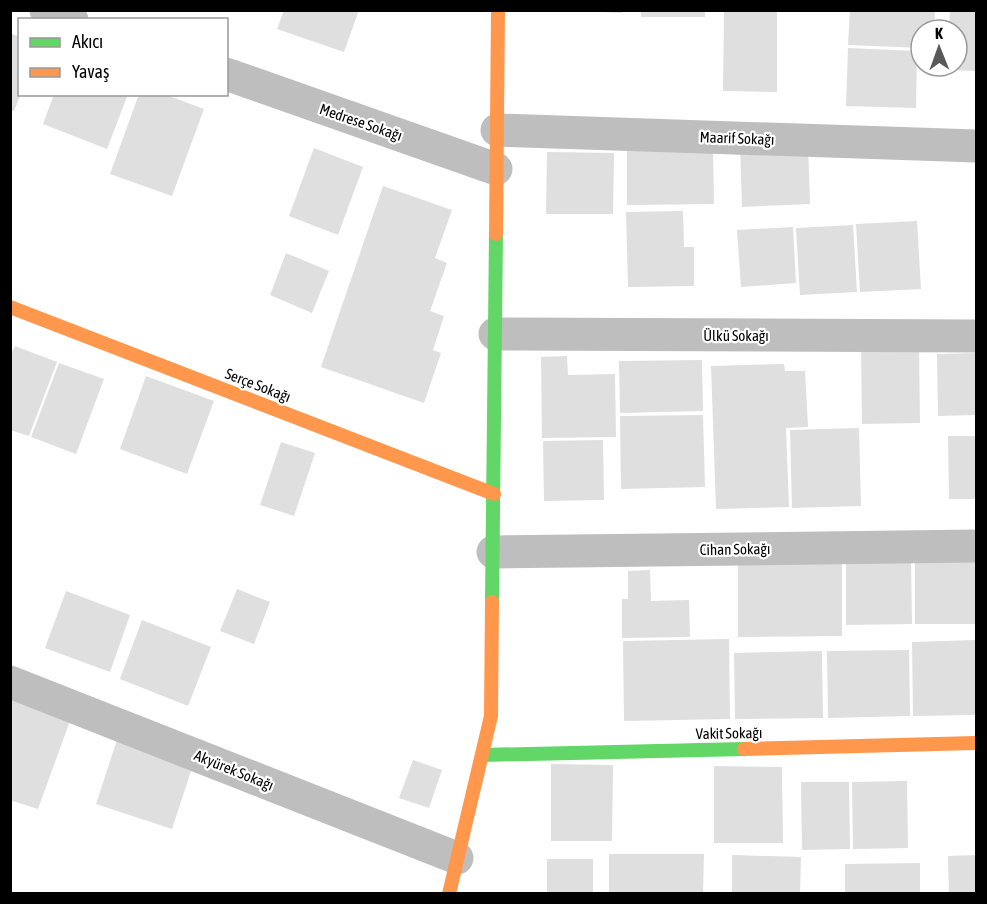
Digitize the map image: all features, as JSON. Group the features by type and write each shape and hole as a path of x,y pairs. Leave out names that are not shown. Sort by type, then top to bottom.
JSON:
{"street":[{"path":"46,10 67,18"},
{"path":"449,894 491,716 498,10"},
{"name":"Medrese Sokağı","path":"228,75 496,169"},
{"name":"Maarif Sokağı","path":"497,130 976,146"},
{"name":"Serçe Sokağı","path":"10,307 494,494"},
{"name":"Ülkü Sokağı","path":"495,334 976,336"},
{"name":"Cihan Sokağı","path":"493,552 976,546"},
{"name":"Akyürek Sokağı","path":"10,682 458,858"},
{"name":"Vakit Sokağı","path":"482,755 976,743"}],"building":[{"path":"284,10 359,10 344,52 277,29"},
{"path":"602,10 622,10 622,13 602,12"},
{"path":"641,10 705,10 705,17 641,17"},
{"path":"850,10 935,10 935,18 909,18 909,48 848,45"},
{"path":"950,10 976,10 976,71 969,71 969,18 950,18"},
{"path":"724,11 777,11 777,92 723,91"},
{"path":"10,33 18,36 18,96 20,96 14,111 10,110"},
{"path":"848,48 909,51 909,78 917,78 916,108 846,106"},
{"path":"53,96 127,96 107,149 43,124"},
{"path":"138,96 169,96 204,109 172,196 110,174"},
{"path":"808,142 810,204 742,207 740,144"},
{"path":"713,147 714,204 627,205 627,148"},
{"path":"314,148 363,167 338,235 289,216"},
{"path":"547,152 614,153 613,214 546,214"},
{"path":"383,186 452,210 435,258 447,263 430,311 444,316 433,350 441,353 424,403 321,367"},
{"path":"683,211 684,247 694,247 694,286 628,287 626,212"},
{"path":"917,221 921,289 860,292 856,224"},
{"path":"853,225 857,292 800,295 796,228"},
{"path":"793,227 796,283 741,287 737,230"},
{"path":"286,253 329,271 312,313 270,295"},
{"path":"919,344 920,423 862,424 861,345"},
{"path":"15,346 57,362 29,436 10,430 10,357"},
{"path":"976,353 976,415 938,416 937,354"},
{"path":"567,356 568,375 615,374 616,437 542,438 541,357"},
{"path":"702,360 703,411 620,413 619,361"},
{"path":"59,363 104,379 76,454 31,437"},
{"path":"784,364 785,371 805,371 808,427 786,428 789,507 716,509 711,366"},
{"path":"146,376 214,401 187,474 120,449"},
{"path":"703,415 705,487 621,489 620,416"},
{"path":"859,428 861,506 792,508 790,430"},
{"path":"948,436 976,436 976,499 949,499"},
{"path":"603,440 604,500 544,501 543,441"},
{"path":"281,442 315,453 294,516 260,505"},
{"path":"911,559 912,624 846,625 846,560"},
{"path":"976,559 976,624 915,624 915,560"},
{"path":"842,560 842,636 738,637 738,561"},
{"path":"650,570 651,601 689,600 690,637 622,638 622,599 628,599 628,571"},
{"path":"237,589 270,602 254,644 220,631"},
{"path":"66,591 130,615 110,672 45,648"},
{"path":"142,620 211,647 188,706 120,679"},
{"path":"729,639 730,719 624,721 623,641"},
{"path":"976,640 976,715 913,716 912,642"},
{"path":"909,650 910,716 828,718 827,651"},
{"path":"822,651 823,718 735,719 734,653"},
{"path":"10,696 71,718 38,809 10,800"},
{"path":"117,740 193,765 172,829 96,804"},
{"path":"413,760 442,770 429,808 399,798"},
{"path":"551,764 613,765 612,841 551,841"},
{"path":"714,766 782,767 783,843 714,843"},
{"path":"907,781 908,848 853,849 852,782"},
{"path":"801,782 849,782 850,849 802,850"},
{"path":"609,854 704,854 703,894 609,894"},
{"path":"732,855 801,857 800,894 732,894"},
{"path":"976,855 976,894 949,894 948,856"},
{"path":"547,859 593,859 593,894 547,894"},
{"path":"920,863 920,894 845,894 845,864"}],"traffic: fast":[{"path":"492,602 496,234"},
{"path":"482,755 744,749"}],"traffic: slow":[{"path":"496,234 498,10"},
{"path":"10,307 494,494"},
{"path":"449,894 491,716 492,602"},
{"path":"744,749 976,743"}]}
